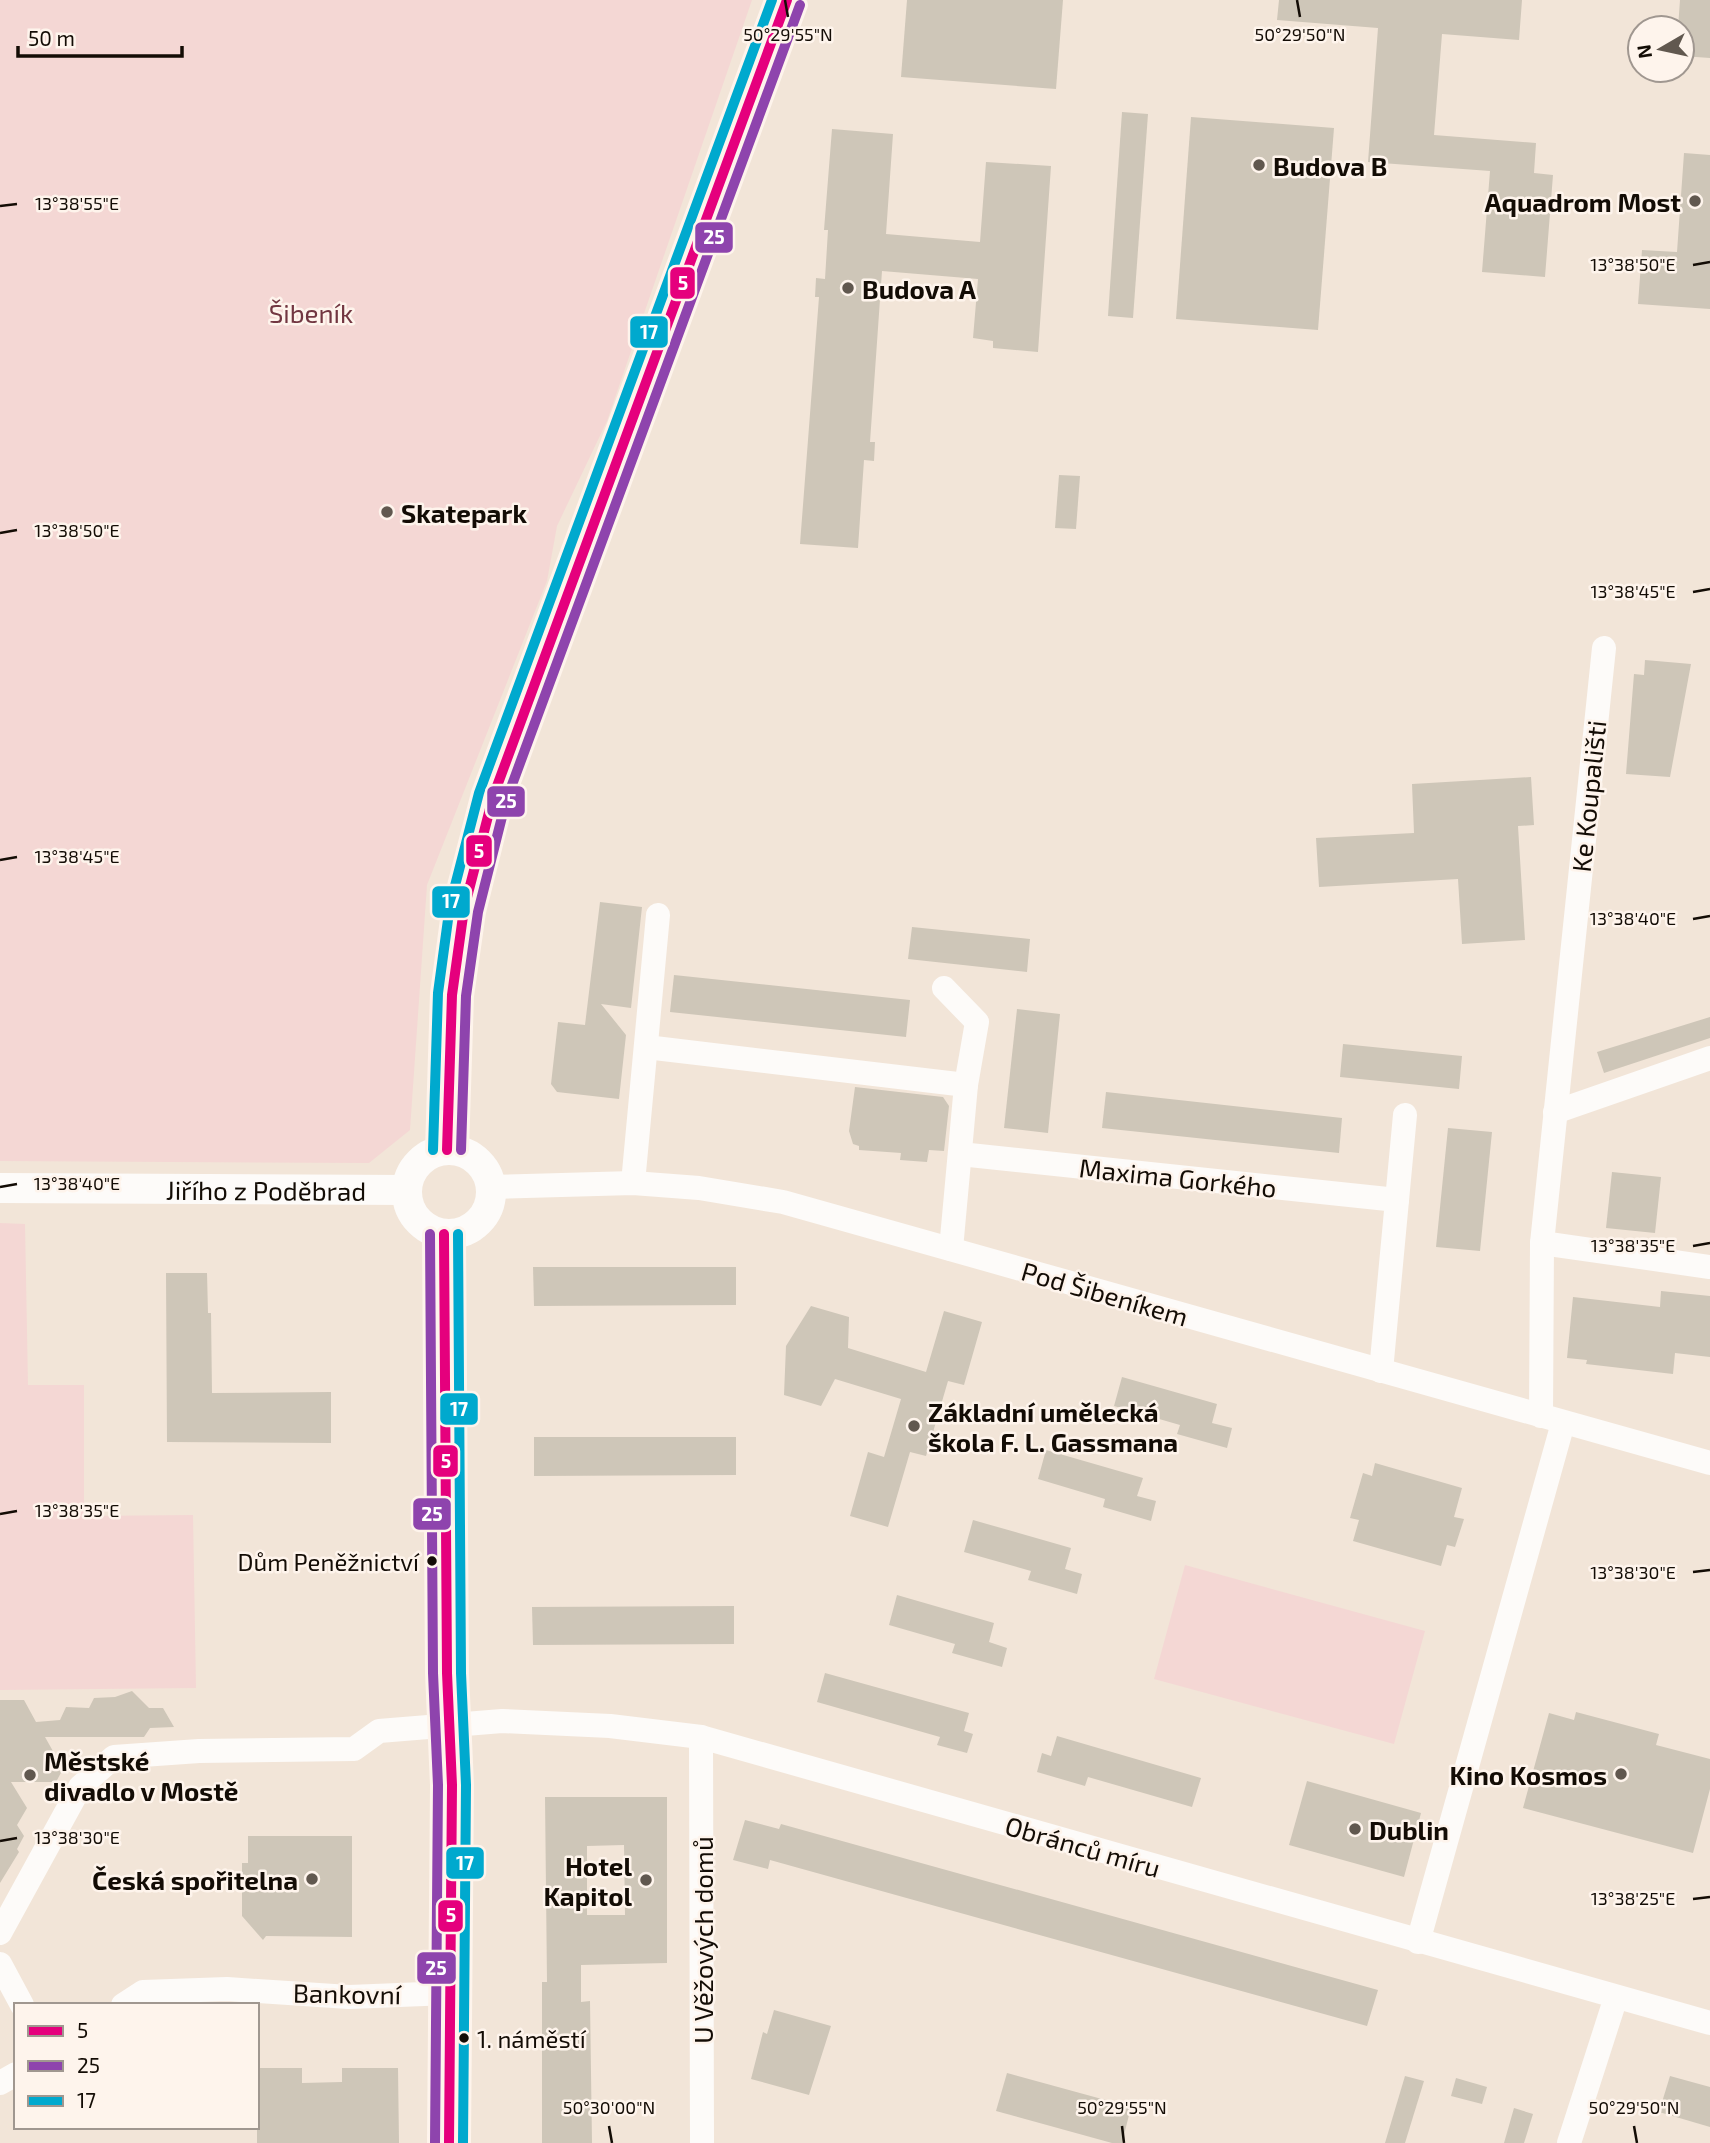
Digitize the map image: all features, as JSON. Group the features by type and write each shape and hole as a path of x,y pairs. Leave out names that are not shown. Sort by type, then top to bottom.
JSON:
{"street":[{"path":"447,1150 452,995 464,909 493,797 787,0"},
{"name":"Ke Koupališti","path":"1418,1942 1552,1420 1542,1242 1604,648"},
{"path":"633,1184 659,915"},
{"path":"944,988 977,1022 966,1085 951,1249"},
{"path":"646,1047 966,1085"},
{"path":"1555,1112 1710,1058"},
{"path":"1381,1371 1405,1115"},
{"path":"447,1150 471,1156 487,1175 491,1187 486,1211 479,1222 457,1233 444,1234 422,1224 408,1203 409,1178 424,1158 447,1150"},
{"name":"Maxima Gorkého","path":"960,1154 1397,1200"},
{"name":"Pod Šibeníkem","path":"491,1187 633,1184 699,1188 783,1202 1710,1463"},
{"name":"Jiřího z Poděbrad","path":"0,1188 407,1190"},
{"path":"444,1234 448,1725 452,1785 449,2143"},
{"path":"1542,1242 1710,1267"},
{"name":"Obránců míru","path":"0,1933 80,1787 114,1757 199,1751 354,1749 379,1731 502,1720 610,1726 701,1737 1710,2023"},
{"name":"U Věžových domů","path":"701,1737 702,2143"},
{"path":"0,1964 21,2003"},
{"name":"Bankovní","path":"125,2003 144,1992 227,1989 349,1997 449,1993"},
{"path":"1569,2143 1616,1997"}],"green space":[{"name":"Šibeník","path":"0,0 752,0 607,421 557,526 547,581 427,885 410,1130 369,1163 0,1161"},
{"path":"0,1223 25,1224 28,1385 84,1385 84,1516 193,1515 196,1688 0,1690"},
{"path":"1185,1565 1425,1631 1394,1744 1154,1679"}],"building":[{"path":"907,0 1063,0 1056,89 901,77"},
{"path":"1279,0 1522,0 1519,40 1442,34 1434,135 1536,143 1534,173 1553,175 1545,277 1482,272 1490,171 1368,162 1378,28 1277,20"},
{"path":"1680,0 1710,0 1710,58 1696,57 1696,14 1679,14"},
{"path":"1122,112 1148,114 1133,318 1108,316"},
{"path":"1191,117 1334,128 1318,330 1176,319"},
{"name":"Budova A","path":"832,129 893,134 886,234 980,242 986,162 1051,166 1038,352 993,348 993,341 973,338 978,279 882,271 870,442 875,442 874,461 864,460 858,548 800,544 819,297 815,297 816,278 825,279 828,230 824,230"},
{"name":"Aquadrom Most","path":"1684,153 1710,155 1710,309 1638,304 1642,250 1677,252"},
{"path":"1059,475 1080,476 1076,529 1055,528"},
{"path":"1645,660 1691,664 1670,777 1626,774 1634,674 1644,675"},
{"path":"1531,777 1534,825 1518,826 1525,940 1462,944 1458,879 1319,887 1316,838 1414,833 1412,784"},
{"path":"600,902 642,907 631,1008 601,1004 626,1035 619,1099 557,1092 551,1084 558,1022 585,1025"},
{"path":"912,927 1030,939 1027,972 908,959"},
{"path":"674,975 910,1000 906,1037 670,1012"},
{"path":"1017,1009 1060,1014 1048,1133 1004,1128"},
{"path":"1710,1017 1710,1038 1604,1073 1597,1052"},
{"path":"1343,1044 1462,1056 1459,1089 1340,1077"},
{"path":"855,1087 943,1097 949,1106 944,1151 929,1150 927,1162 900,1160 901,1153 859,1150 859,1146 853,1144 849,1131"},
{"path":"1106,1092 1342,1118 1339,1153 1102,1128"},
{"path":"1448,1128 1492,1132 1480,1251 1436,1247"},
{"path":"1612,1172 1661,1177 1655,1233 1606,1228"},
{"path":"533,1267 736,1267 736,1305 534,1306"},
{"path":"166,1273 207,1273 208,1313 211,1313 212,1393 331,1392 331,1443 167,1442"},
{"path":"1661,1291 1710,1296 1710,1357 1675,1353 1673,1374 1586,1364 1587,1360 1567,1358 1573,1297 1660,1307"},
{"name":"Základní umělecká škola F. L. Gassmana","path":"811,1306 849,1317 848,1348 926,1372 944,1311 982,1322 964,1385 948,1381 926,1456 910,1452 888,1527 850,1516 868,1452 884,1457 901,1399 835,1379 821,1406 784,1395 786,1346"},
{"path":"1122,1377 1217,1404 1212,1423 1232,1428 1227,1448 1177,1434 1180,1425 1114,1406"},
{"path":"534,1437 736,1437 736,1475 534,1476"},
{"path":"1046,1450 1143,1478 1137,1496 1156,1501 1151,1521 1103,1507 1105,1499 1038,1479"},
{"path":"1375,1463 1462,1488 1454,1517 1464,1519 1455,1547 1447,1545 1441,1566 1353,1541 1359,1520 1350,1518 1363,1473 1372,1476"},
{"path":"973,1520 1071,1548 1065,1569 1082,1574 1077,1594 1028,1580 1031,1571 964,1552"},
{"path":"897,1595 994,1623 989,1642 1007,1648 1002,1667 952,1653 955,1644 889,1625"},
{"path":"734,1606 734,1644 533,1645 532,1607"},
{"path":"825,1673 969,1713 964,1731 973,1734 967,1753 937,1745 940,1737 817,1702"},
{"path":"132,1691 149,1708 163,1708 174,1727 150,1728 144,1737 45,1737 63,1769 56,1782 11,1782 27,1808 17,1825 24,1836 17,1849 19,1852 0,1883 0,1700 24,1700 36,1722 60,1720 66,1707 89,1708 94,1698 115,1697"},
{"name":"Kino Kosmos","path":"1576,1712 1659,1734 1656,1745 1710,1759 1710,1789 1693,1853 1523,1808 1549,1713 1574,1720"},
{"path":"1057,1736 1201,1778 1192,1807 1088,1777 1085,1786 1037,1772 1042,1753 1051,1756"},
{"name":"Dublin","path":"1307,1781 1421,1813 1404,1877 1289,1845"},
{"name":"Hotel Kapitol","path":"545,1797 667,1797 667,1963 581,1965 581,2002 590,2001 592,2143 542,2143 542,1982 547,1982","holes":["624,1845 625,1915 587,1915 587,1846"]},
{"path":"745,1820 779,1829 781,1824 1378,1990 1367,2026 770,1860 768,1869 733,1860"},
{"path":"248,1836 352,1836 352,1937 266,1936 263,1940 242,1916 242,1863 248,1863"},
{"path":"774,2010 831,2026 809,2095 751,2079 763,2032 767,2034"},
{"path":"259,2068 302,2068 302,2083 342,2082 342,2068 398,2068 399,2143 257,2143"},
{"path":"1007,2073 1131,2107 1122,2143 1112,2143 996,2111"},
{"path":"1405,2076 1424,2081 1405,2143 1385,2143"},
{"path":"1670,2076 1710,2087 1710,2127 1659,2112"},
{"path":"1456,2078 1487,2087 1482,2104 1451,2096"},
{"path":"1514,2108 1533,2114 1524,2143 1504,2143"}],"transit line":[{"name":"17","path":"433,1150 438,993 450,905 479,793 772,0"},
{"name":"5","path":"447,1150 452,995 464,909 493,797 787,0"},
{"name":"25","path":"461,1150 466,996 478,912 506,801 800,5"},
{"name":"25","path":"430,1234 433,1673 438,1785 435,2143"},
{"name":"5","path":"444,1234 447,1673 452,1785 449,2143"},
{"name":"17","path":"458,1234 461,1673 466,1785 463,2143"}],"place":[{"name":"Budova B","path":"1259,165"},
{"name":"Aquadrom Most","path":"1695,201"},
{"name":"Budova A","path":"848,288"},
{"name":"Skatepark","path":"387,512"},
{"name":"Základní umělecká škola F. L. Gassmana","path":"914,1426"},
{"name":"Dům Peněžnictví","path":"432,1561"},
{"name":"Kino Kosmos","path":"1621,1774"},
{"name":"Městské divadlo v Mostě","path":"30,1775"},
{"name":"Dublin","path":"1355,1829"},
{"name":"Česká spořitelna","path":"312,1879"},
{"name":"Hotel Kapitol","path":"646,1880"},
{"name":"1. náměstí","path":"464,2038"}]}
